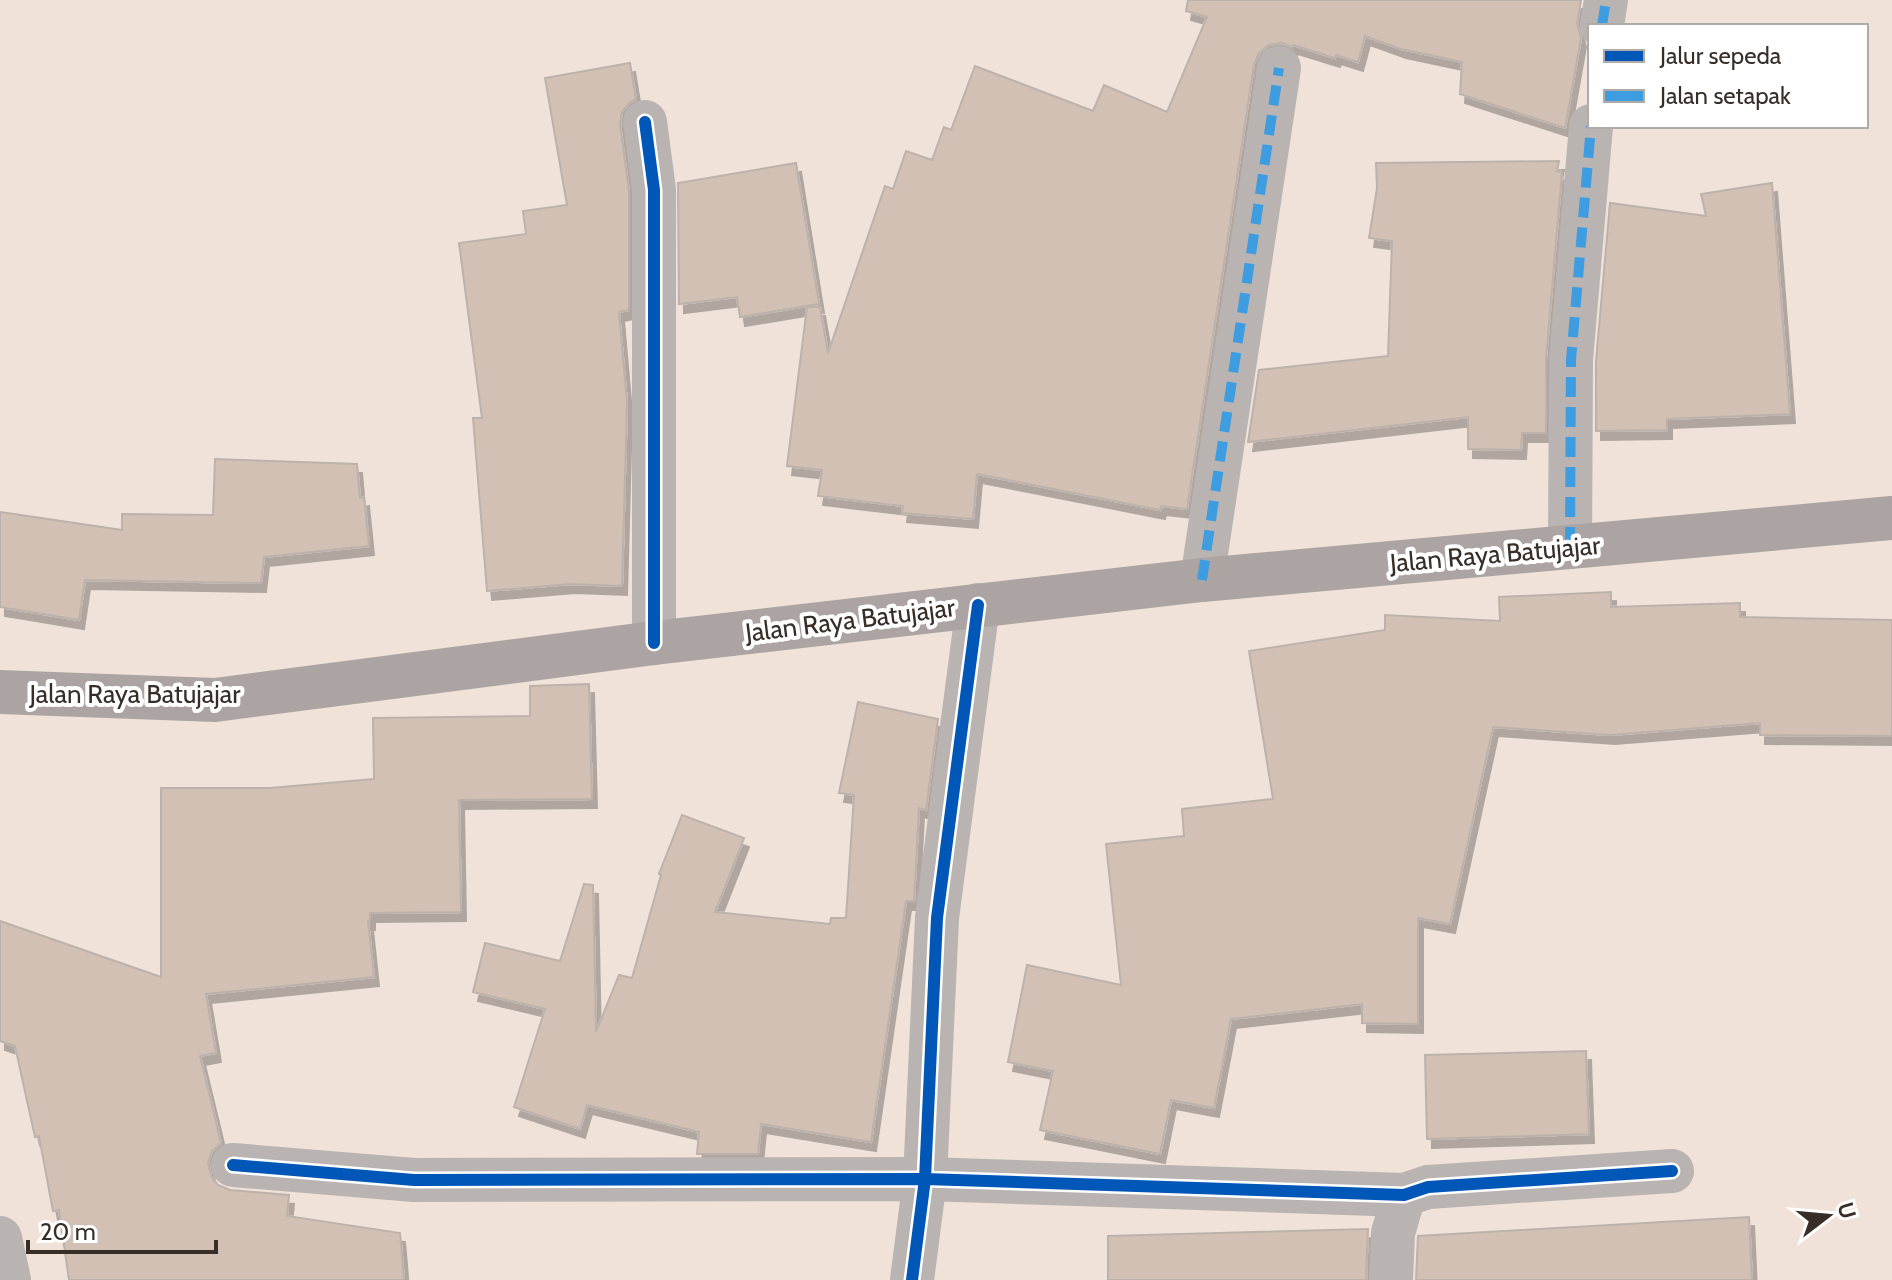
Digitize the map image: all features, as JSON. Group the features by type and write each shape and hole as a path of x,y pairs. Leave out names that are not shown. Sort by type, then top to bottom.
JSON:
{"highway":[{"name":"Jalan Raya Batujajar","path":"0,692 215,700 654,643 1202,580 1892,518"}],"street":[{"path":"1602,24 1606,0"},
{"path":"1202,580 1279,68"},
{"path":"645,122 654,190 654,643"},
{"path":"1570,547 1571,360 1591,128"},
{"path":"912,1280 925,1179 937,918 978,605"},
{"path":"233,1165 414,1180 925,1179 1404,1195 1428,1187 1672,1171"},
{"path":"1391,1280 1393,1233 1404,1195"},
{"path":"0,1238 9,1280"}],"building":[{"path":"1188,0 1581,0 1577,23 1581,38 1565,128 1460,94 1462,62 1401,49 1365,36 1358,62 1293,45 1269,45 1259,53 1254,64 1187,509 1161,506 1160,510 977,474 973,519 902,513 903,506 818,496 822,470 787,466 807,307 820,307 828,353 885,186 893,189 906,151 932,160 944,127 951,130 975,66 1093,111 1104,85 1167,112 1207,17 1186,11"},
{"path":"630,63 636,99 622,112 620,124 629,192 629,310 619,312 627,403 622,586 570,584 487,591 473,418 482,418 459,243 526,234 523,211 567,205 545,78"},
{"path":"1559,161 1557,171 1562,172 1546,358 1546,433 1522,433 1521,450 1468,449 1468,417 1248,442 1259,370 1388,356 1392,241 1369,238 1377,188 1376,163"},
{"path":"796,163 819,304 740,317 737,297 679,304 678,183"},
{"path":"1772,183 1790,414 1667,419 1667,430 1596,431 1596,361 1610,203 1706,216 1701,194"},
{"path":"215,459 357,464 369,546 264,557 261,583 85,580 79,620 0,607 0,512 122,530 122,514 213,515"},
{"path":"1611,592 1611,607 1740,603 1740,617 1892,620 1892,736 1760,735 1760,723 1610,735 1493,727 1450,924 1418,918 1418,1024 1362,1023 1362,1004 1231,1019 1214,1108 1171,1100 1160,1154 1040,1130 1053,1071 1008,1062 1027,965 1121,985 1106,844 1184,836 1182,809 1273,799 1249,651 1385,630 1385,615 1500,621 1499,597"},
{"path":"589,684 592,799 459,800 461,912 370,913 368,921 374,977 206,994 216,1053 200,1056 221,1143 212,1151 208,1162 211,1176 218,1185 230,1190 289,1195 287,1216 400,1233 404,1280 69,1280 59,1210 53,1211 39,1136 35,1137 15,1046 0,1041 0,921 161,977 161,788 270,788 374,779 373,718 530,716 530,686"},
{"path":"858,702 938,719 926,810 919,808 914,901 906,901 871,1142 761,1124 758,1154 697,1154 699,1132 587,1105 580,1129 514,1107 545,1009 473,992 485,943 560,961 584,884 593,885 596,1032 619,975 632,978 659,874 682,815 744,838 715,912 830,924 831,918 846,918 854,795 839,793"},
{"path":"1586,1051 1589,1134 1427,1139 1425,1055"},
{"path":"1749,1217 1752,1280 1416,1280 1418,1236"},
{"path":"1368,1229 1366,1280 1108,1280 1108,1236"}],"marked path":[{"path":"1602,24 1606,0"},
{"path":"1202,580 1279,68"},
{"path":"1570,547 1571,360 1591,128"}],"cycle path":[{"path":"645,122 654,190 654,643"},
{"path":"912,1280 925,1179 937,918 978,605"},
{"path":"233,1165 414,1180 925,1179 1404,1195 1428,1187 1672,1171"}]}
